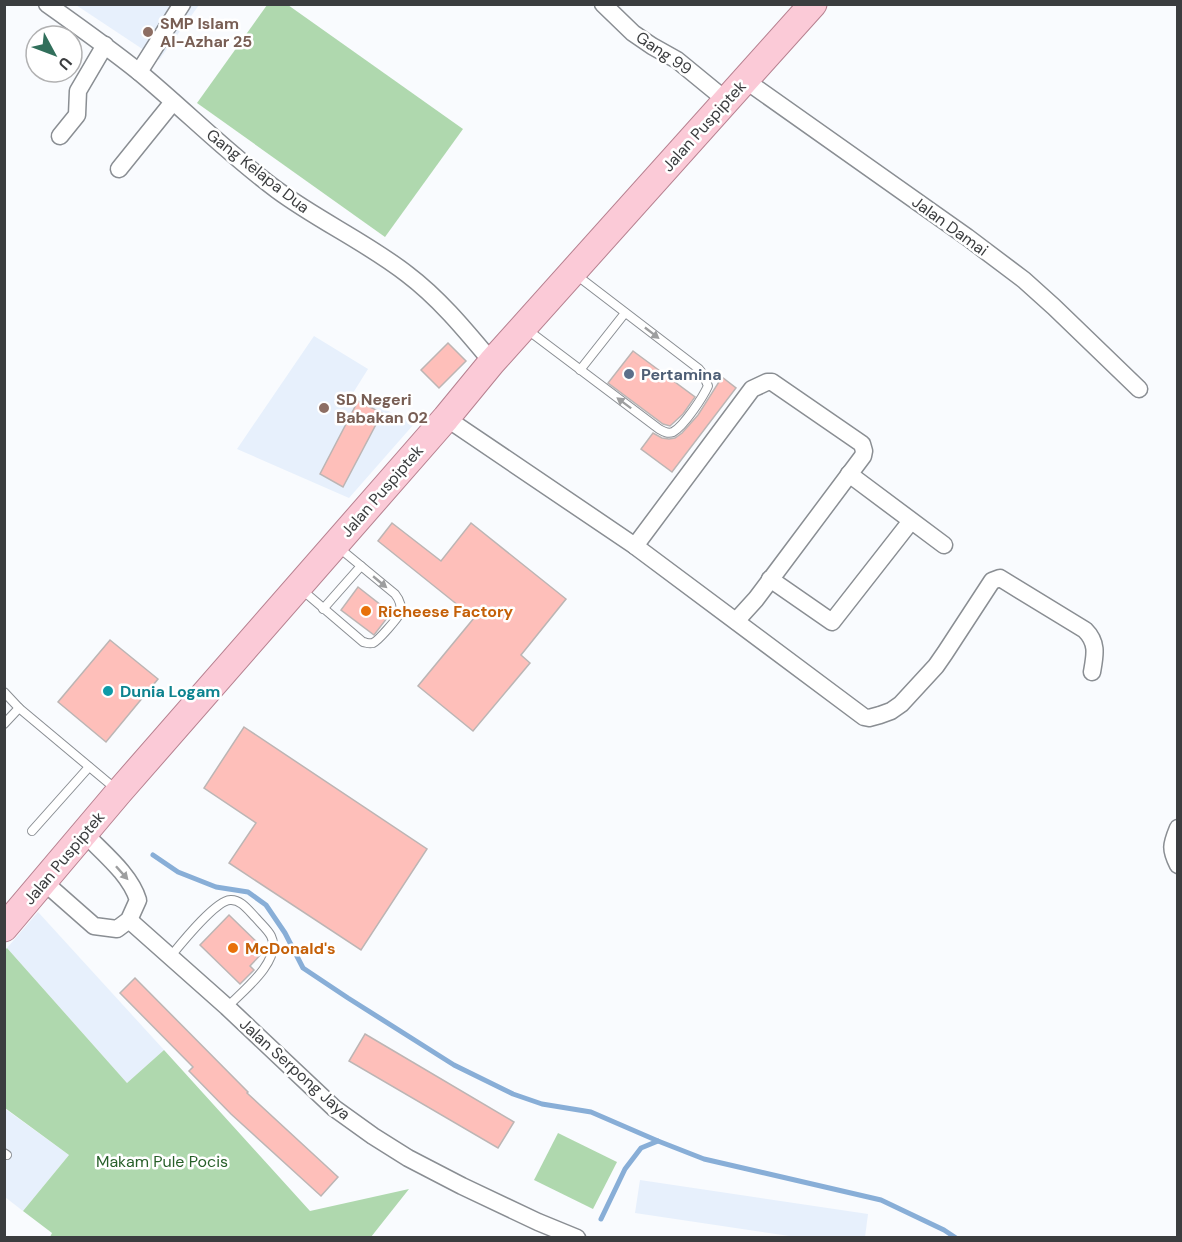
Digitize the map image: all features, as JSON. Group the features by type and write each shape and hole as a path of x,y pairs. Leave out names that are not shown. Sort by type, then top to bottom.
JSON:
{"main road":[{"name":"Jalan Puspiptek","path":"4,928 492,362 813,4"}],"street":[{"name":"Gang Kelapa Dua","path":"47,4 139,72 277,190 408,274 448,310 492,362"},
{"path":"139,72 182,4"},
{"name":"Gang 99","path":"603,4 633,33 677,60 727,101"},
{"path":"60,136 77,115 78,91 105,45"},
{"name":"Jalan Damai","path":"745,80 1024,280 1138,389"},
{"path":"120,169 173,102"},
{"path":"635,546 752,389 767,382 772,382 862,444 863,456 736,621"},
{"path":"446,418 635,546 860,715 869,718 891,711 901,704 936,666 992,581 1000,578 1085,630 1094,642 1095,655 1092,672"},
{"path":"849,474 944,545"},
{"path":"770,579 832,622 911,521"},
{"path":"1178,828 1171,845 1178,865"},
{"path":"44,882 94,926 117,929 129,920 138,900 135,890 127,878 84,833"},
{"name":"Jalan Serpong Jaya","path":"129,920 227,1007 334,1108 373,1136 408,1158 471,1190 577,1238"}],"lane":[{"path":"523,327 659,429 666,433 675,431 684,422 708,386 703,374 573,272"},
{"path":"580,370 626,313"},
{"path":"298,587 363,642 377,642 400,614 401,605 395,594 335,545"},
{"path":"323,609 361,566"},
{"path":"4,692 19,708 119,792"},
{"path":"4,724 19,708"},
{"path":"32,831 89,767"},
{"path":"169,957 190,932 221,904 229,900 244,905 271,935 273,951 267,966 227,1007"}],"shaded area":[{"name":"SMP Islam Al-Azhar 25","path":"76,5 199,5 159,60"},
{"name":"SD Negeri Babakan 02","path":"314,336 368,369 353,393 414,424 349,498 237,449"},
{"path":"38,912 164,1050 127,1083 7,948"},
{"path":"4,1108 69,1155 23,1211 5,1197"},
{"path":"640,1180 868,1214 865,1237 796,1237 635,1213"}],"green space":[{"path":"267,5 288,5 463,129 385,237 197,103"},
{"name":"Makam Pule Pocis","path":"7,948 127,1083 164,1050 310,1211 409,1189 371,1237 50,1237 52,1233 23,1211 69,1155 5,1108 4,951"},
{"path":"558,1133 617,1162 593,1209 534,1180"}],"building":[{"path":"448,343 466,361 439,388 421,370"},
{"path":"633,351 695,397 683,414 670,426 663,424 608,383"},
{"path":"722,377 736,388 672,472 641,449 653,433 669,439 682,433 698,415"},
{"path":"358,401 382,413 343,487 320,474"},
{"path":"392,523 441,561 471,523 566,599 521,655 530,663 473,731 418,686 474,618 378,541"},
{"name":"Richeese Factory","path":"358,587 391,613 374,635 341,610"},
{"name":"Dunia Logam","path":"110,640 158,679 106,742 58,702"},
{"path":"244,727 427,849 361,950 229,863 256,823 204,788"},
{"name":"McDonald's","path":"229,915 265,950 250,966 254,970 240,984 200,945"},
{"path":"135,978 247,1093 338,1177 321,1196 231,1114 189,1071 193,1067 120,993"},
{"path":"365,1034 514,1122 498,1148 349,1061"}],"waterway":[{"path":"153,855 178,872 216,887 248,892 266,905 285,933 303,968 454,1065 513,1094 542,1104 591,1112 704,1159 881,1200 956,1238"},
{"path":"601,1219 625,1169 641,1148 658,1141"}],"place":[{"name":"SMP Islam Al-Azhar 25","path":"148,32"},
{"name":"Pertamina","path":"629,374"},
{"name":"SD Negeri Babakan 02","path":"324,408"},
{"name":"Richeese Factory","path":"366,611"},
{"name":"Dunia Logam","path":"108,691"},
{"name":"McDonald's","path":"233,948"}]}
